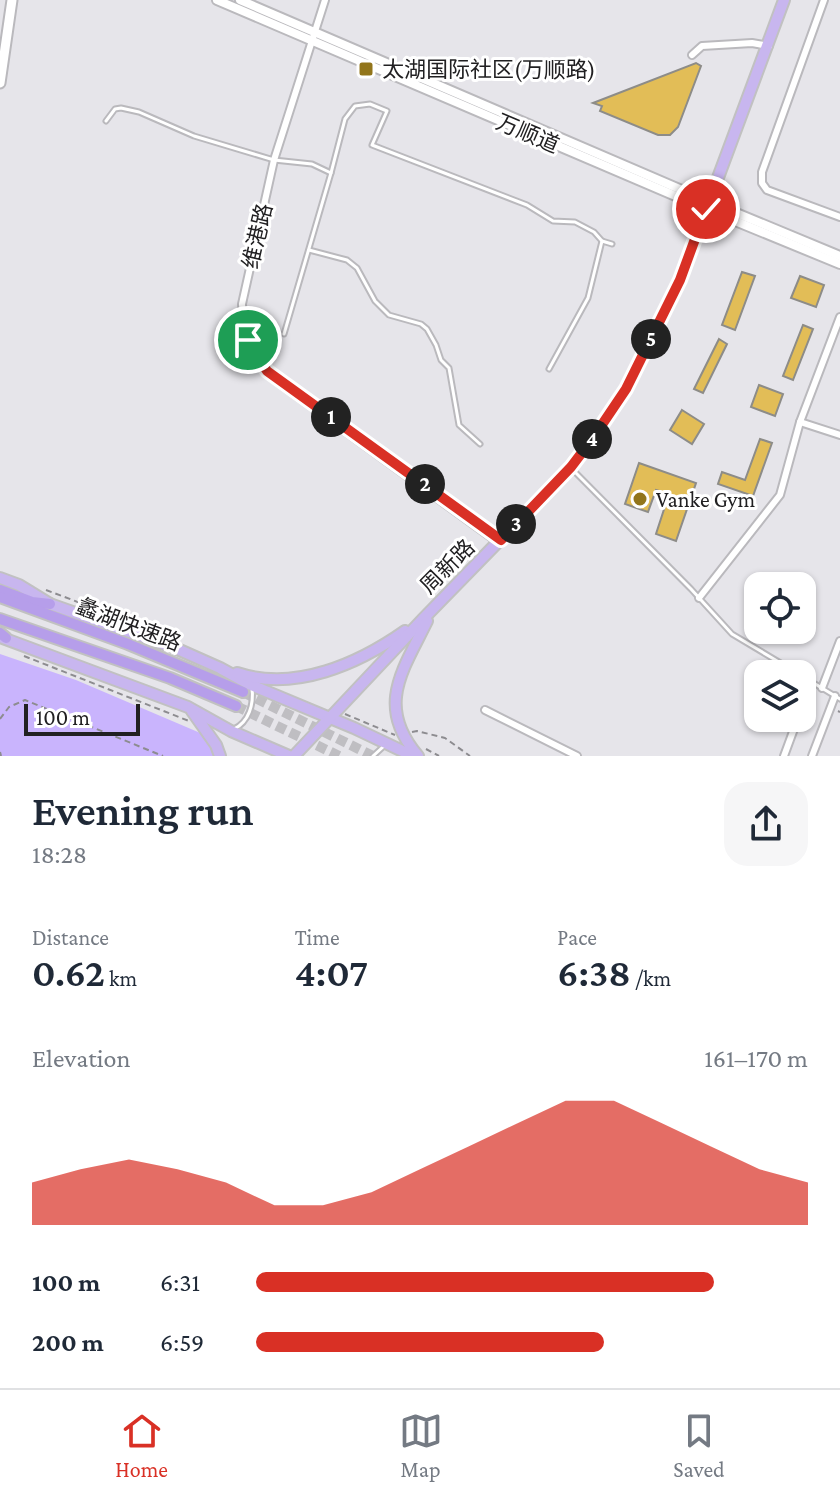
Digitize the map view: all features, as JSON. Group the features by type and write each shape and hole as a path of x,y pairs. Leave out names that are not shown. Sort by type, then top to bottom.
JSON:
{"highway":[{"path":"0,590 32,602 50,604"},
{"name":"蠡湖快速路","path":"0,597 247,689"},
{"name":"蠡湖快速路","path":"0,619 170,678 236,706"}],"main road":[{"path":"0,83 12,0"},
{"name":"周新路","path":"501,542 571,467 626,389 680,280 786,0"},
{"name":"周新路","path":"294,756 573,470 629,392 684,281 786,0"},
{"path":"0,578 19,585 50,604 175,648 220,668 263,678 320,673 367,654 425,620"},
{"path":"416,756 396,715 396,697 398,681 425,620"},
{"path":"2,636 188,707 231,731 294,756"},
{"path":"220,668 247,689 330,719 416,756"},
{"path":"188,707 216,745 220,756"}],"street":[{"name":"万顺道","path":"217,0 315,36"},
{"name":"万顺道","path":"240,0 315,36 840,264"},
{"name":"维港路","path":"327,0 276,160 246,305 248,340 267,371 501,542"},
{"path":"824,0 762,172 762,183 767,190 840,217"},
{"path":"692,55 702,46 752,43 769,46"},
{"name":"万顺道","path":"709,206 840,256"},
{"path":"699,598 780,495 800,422 840,317"},
{"path":"800,422 839,432"},
{"path":"822,688 840,641"},
{"path":"812,756 838,697"},
{"path":"485,710 577,756"},
{"path":"784,756 793,732"}],"lane":[{"path":"284,334 345,119 355,106 370,104 387,111 372,145 527,205 553,221 575,222 594,232 602,241 612,244"},
{"path":"106,121 115,109 139,112 194,136 276,160 312,164 331,173"},
{"path":"549,369 588,298 602,241"},
{"path":"309,250 347,260 357,268 375,301 389,315 421,324 427,329 441,360 449,368 459,425 480,444"},
{"path":"573,470 732,634 776,660"},
{"path":"816,684 838,697"},
{"path":"231,731 240,727 253,702 247,689"},
{"path":"373,756 387,744"}],"path":[{"path":"17,653 205,729"},
{"path":"0,719 9,707 25,700 163,756"},
{"path":"403,733 417,731 445,738 470,756"}],"shaded area":[{"path":"0,654 76,680 205,735 216,756 0,756"}],"building":[{"path":"696,63 701,66 678,127 670,135 658,135 600,111 602,106 593,103"},
{"path":"742,272 755,276 735,330 722,325"},
{"path":"800,276 824,285 816,307 791,298"},
{"path":"803,325 813,329 793,380 783,376"},
{"path":"719,339 727,344 703,393 694,389"},
{"path":"759,385 783,394 775,416 751,407"},
{"path":"682,410 704,424 692,444 670,430"},
{"path":"760,439 772,443 753,496 718,484 722,472 745,480"},
{"name":"Vanke Gym","path":"639,463 696,483 676,541 656,534 669,494 656,490 648,512 625,504"}],"tunnel":[{"path":"243,692 373,756"},
{"path":"236,706 339,756"}],"place":[{"name":"太湖国际社区(万顺路)","path":"366,69"},
{"name":"Vanke Gym","path":"640,499"}],"route":[{"path":"248,340 267,371 501,540 571,467 626,389 680,280 706,209"}]}
